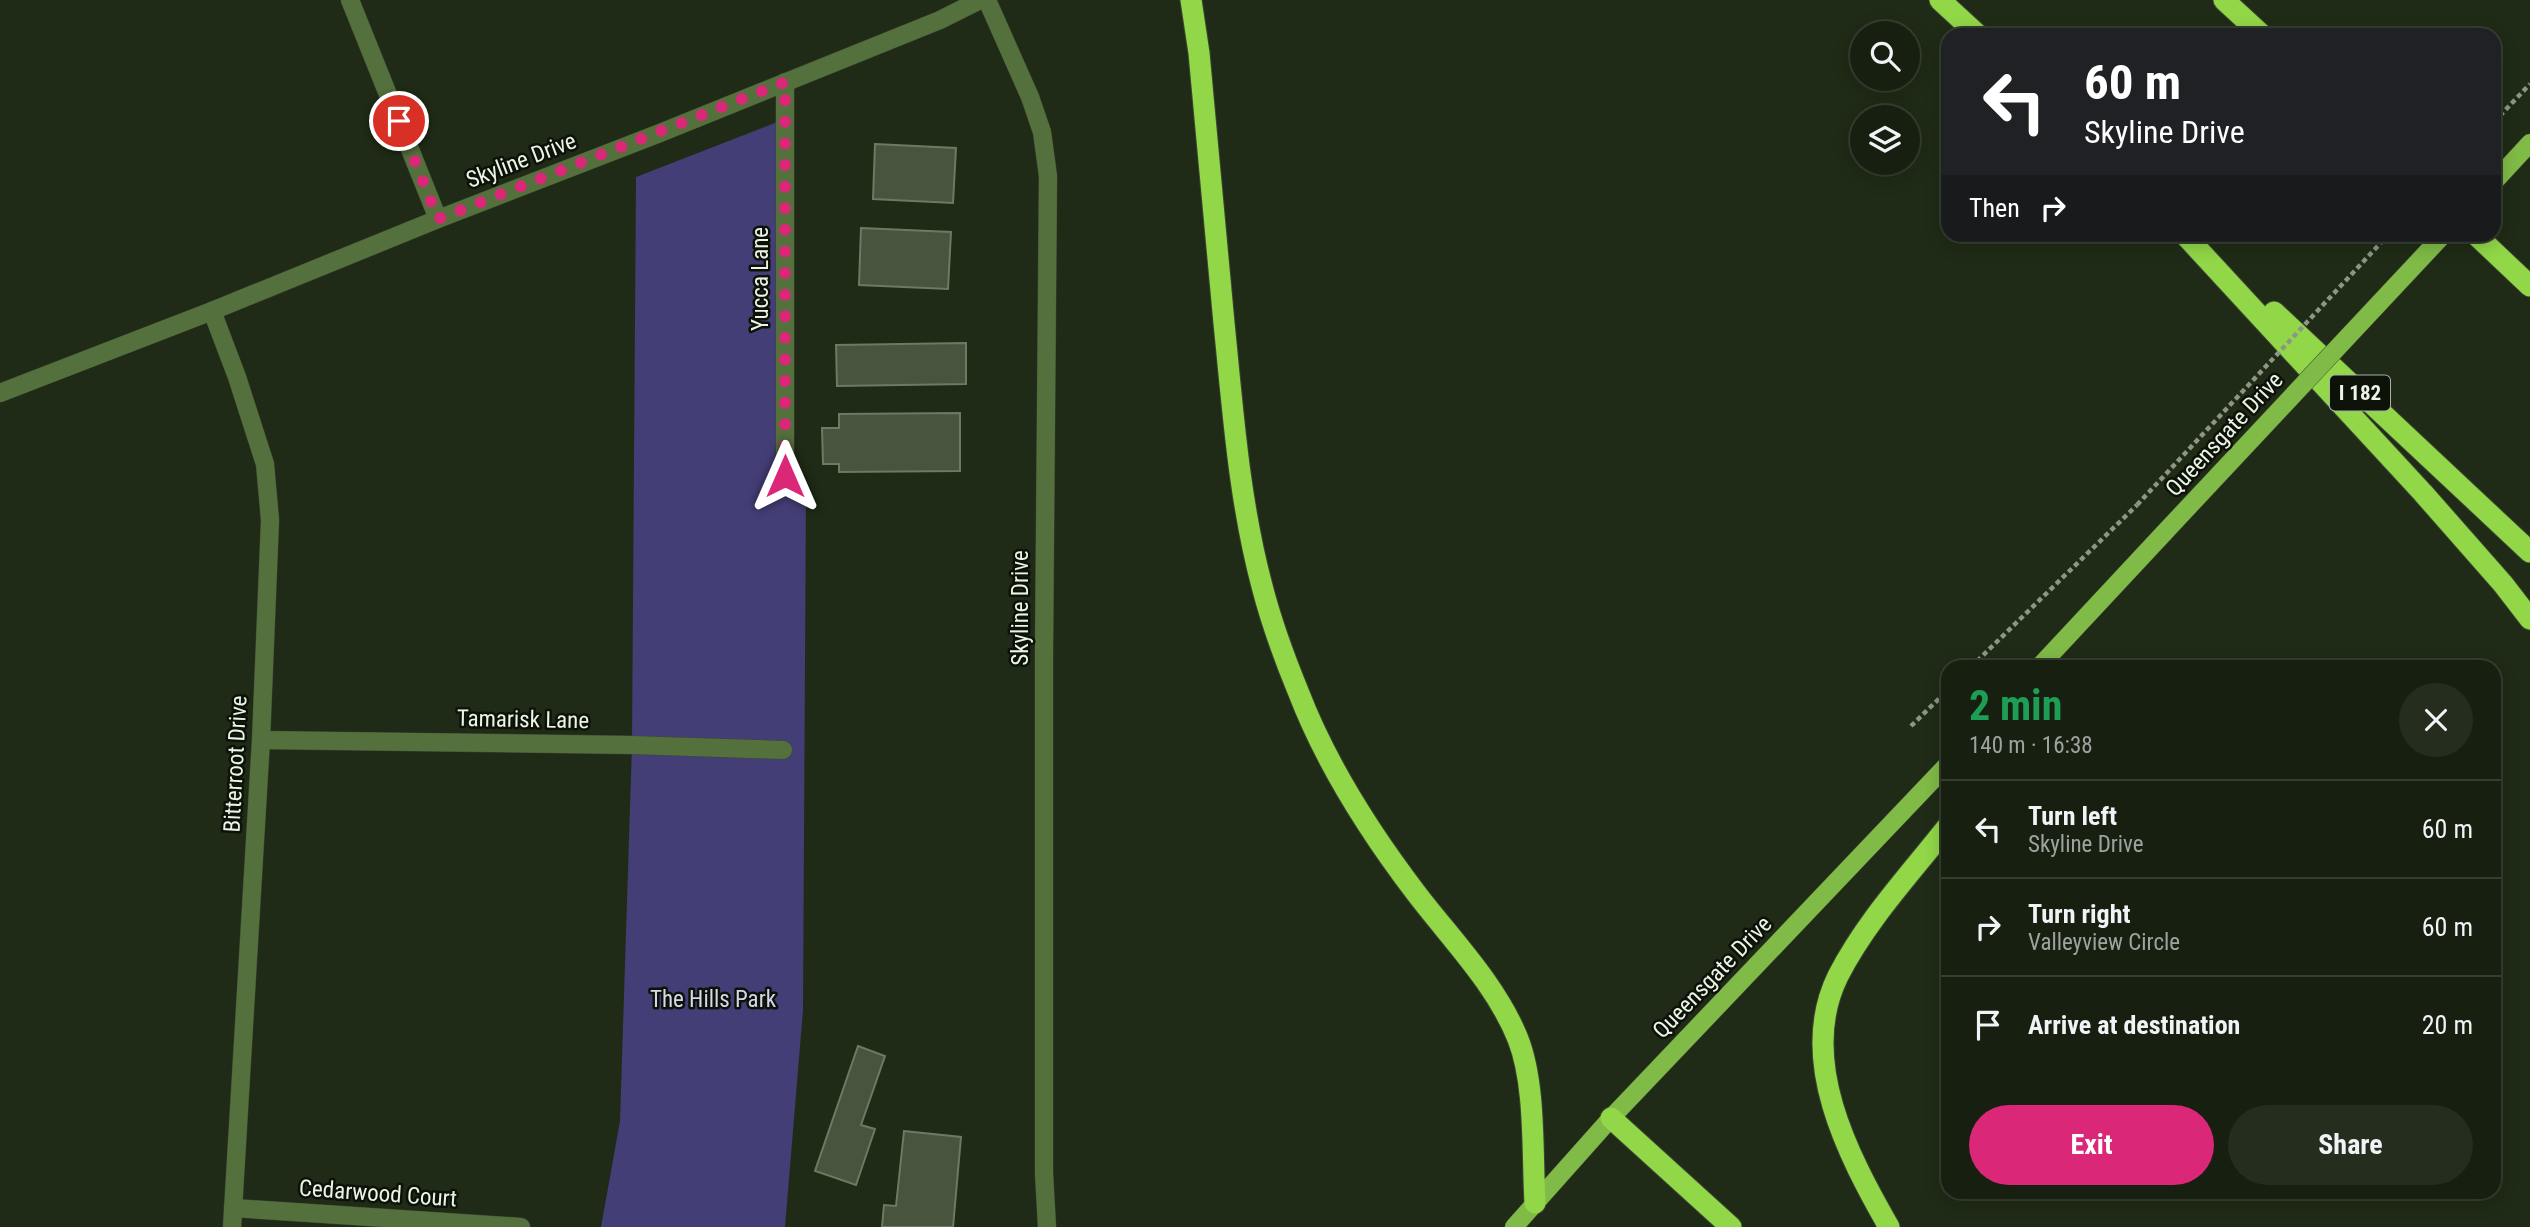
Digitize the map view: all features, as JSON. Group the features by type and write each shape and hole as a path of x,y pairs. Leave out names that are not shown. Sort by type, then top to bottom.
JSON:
{"highway":[{"path":"1191,0 1199,53 1236,440 1248,523 1262,586 1298,694 1344,788 1414,890 1490,988 1518,1039 1526,1064 1529,1090 1535,1203"},
{"path":"1940,0 1970,28"},
{"path":"2224,0 2254,28"},
{"path":"2192,242 2423,493 2530,619"},
{"name":"I 182","path":"2199,242 2530,552"},
{"path":"2483,242 2530,286"},
{"path":"1889,1227 1854,1162 1840,1127 1824,1061 1827,1004 1837,978 1857,943 1941,834"},
{"path":"1611,1118 1731,1227"}],"main road":[{"path":"2501,175 2530,144"},
{"name":"Queensgate Drive","path":"2046,660 2437,242"},
{"name":"Queensgate Drive","path":"1514,1227 1611,1118 1941,771"}],"street":[{"path":"350,0 438,219"},
{"name":"Skyline Drive","path":"0,393 212,312 438,219 940,20 980,0"},
{"name":"Skyline Drive","path":"987,0 1030,97 1042,132 1048,176 1044,721 1044,1173 1047,1227"},
{"name":"Yucca Lane","path":"785,82 785,476"},
{"name":"Bitterroot Drive","path":"212,312 237,377 265,464 271,520 261,740 232,1227"},
{"name":"Tamarisk Lane","path":"261,740 632,745 783,750"},
{"name":"Cedarwood Court","path":"233,1208 521,1227"}],"path":[{"path":"2501,115 2530,84"},
{"path":"1978,660 2137,505 2382,242"},
{"path":"1911,726 1941,697"}],"green space":[{"name":"The Hills Park","path":"785,119 785,475 806,490 803,1010 785,1227 601,1227 620,1121 632,745 636,177"}],"building":[{"path":"875,144 956,148 953,203 873,199"},
{"path":"861,228 951,232 948,289 859,285"},
{"path":"966,343 966,384 837,386 836,345"},
{"path":"960,413 960,471 839,472 839,464 823,464 822,428 839,428 839,414"},
{"path":"858,1046 885,1056 861,1125 875,1129 856,1185 815,1171"},
{"path":"904,1131 961,1137 953,1227 882,1227 884,1205 896,1206"}],"route":[{"path":"399,121 438,219 785,82 785,476"}]}
